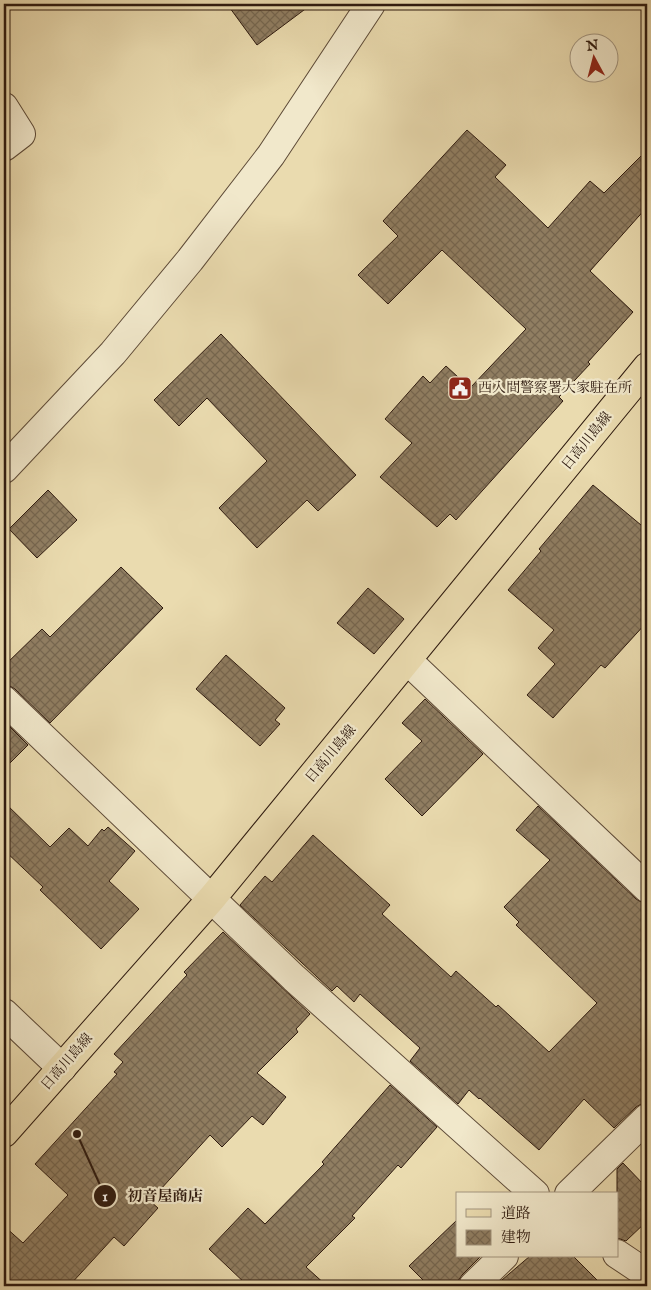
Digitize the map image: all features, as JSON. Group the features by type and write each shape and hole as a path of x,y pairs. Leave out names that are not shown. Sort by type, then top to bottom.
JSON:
{"main road":[{"name":"日高川島線","path":"4,1134 212,898 647,366"}],"street":[{"path":"4,469 113,353 190,260 271,155 371,4"},
{"path":"4,107 21,134 4,147"},
{"path":"408,660 647,888"},
{"path":"4,700 294,978 532,1192"},
{"path":"4,1013 62,1068"},
{"path":"571,1192 647,1118"},
{"path":"618,1255 647,1274"},
{"path":"473,1286 502,1258"}],"building":[{"path":"227,4 312,4 257,45"},
{"path":"467,130 506,165 495,177 548,228 590,181 604,193 647,150 647,207 590,271 633,312 588,362 590,364 559,397 563,401 456,520 450,514 437,527 380,477 412,443 385,419 423,376 430,383 446,366 470,388 526,329 442,250 388,304 358,275 398,236 383,221"},
{"path":"221,334 356,475 318,511 307,500 257,548 219,508 267,461 207,398 179,426 154,400"},
{"path":"593,485 647,530 647,622 605,668 601,665 553,718 527,695 555,664 538,648 554,630 508,590 541,551 539,549"},
{"path":"48,490 77,520 37,558 9,529"},
{"path":"121,567 163,608 50,723 15,689 4,685 4,666 42,629 50,637"},
{"path":"368,588 404,619 374,654 337,623"},
{"path":"226,655 285,708 275,720 280,724 260,746 196,689"},
{"path":"425,699 483,754 422,816 385,779 422,741 402,723"},
{"path":"4,721 28,745 4,769"},
{"path":"4,802 50,847 69,828 88,846 102,829 104,831 108,827 135,851 109,881 139,909 101,949 40,890 43,887 4,850"},
{"path":"538,806 636,899 647,903 647,1103 636,1107 614,1128 584,1099 539,1150 469,1090 458,1104 410,1061 420,1048 360,994 354,1002 337,986 332,991 240,905 265,876 272,882 313,835 390,905 382,914 451,977 456,971 496,1007 498,1005 549,1052 597,1003 516,925 519,922 504,907 550,860 516,830"},
{"path":"223,932 310,1014 296,1029 298,1032 257,1073 286,1097 263,1125 252,1116 222,1147 210,1135 150,1201 158,1208 124,1246 114,1237 69,1286 4,1286 4,1226 23,1243 68,1195 35,1164 117,1074 114,1072 123,1062 114,1054 187,975 184,972"},
{"path":"390,1085 437,1127 401,1168 398,1165 352,1216 355,1218 306,1267 327,1286 248,1286 209,1249 248,1208 265,1224 324,1164 322,1162"},
{"path":"623,1163 647,1188 647,1221 626,1241 618,1238 617,1169"},
{"path":"456,1221 456,1258 479,1258 462,1275 458,1281 458,1286 429,1286 409,1266"},
{"path":"528,1258 575,1258 603,1286 495,1286"}],"place":[{"name":"西入間警察署大家駐在所","path":"460,388"},
{"name":"初音屋商店","path":"77,1134"}]}
